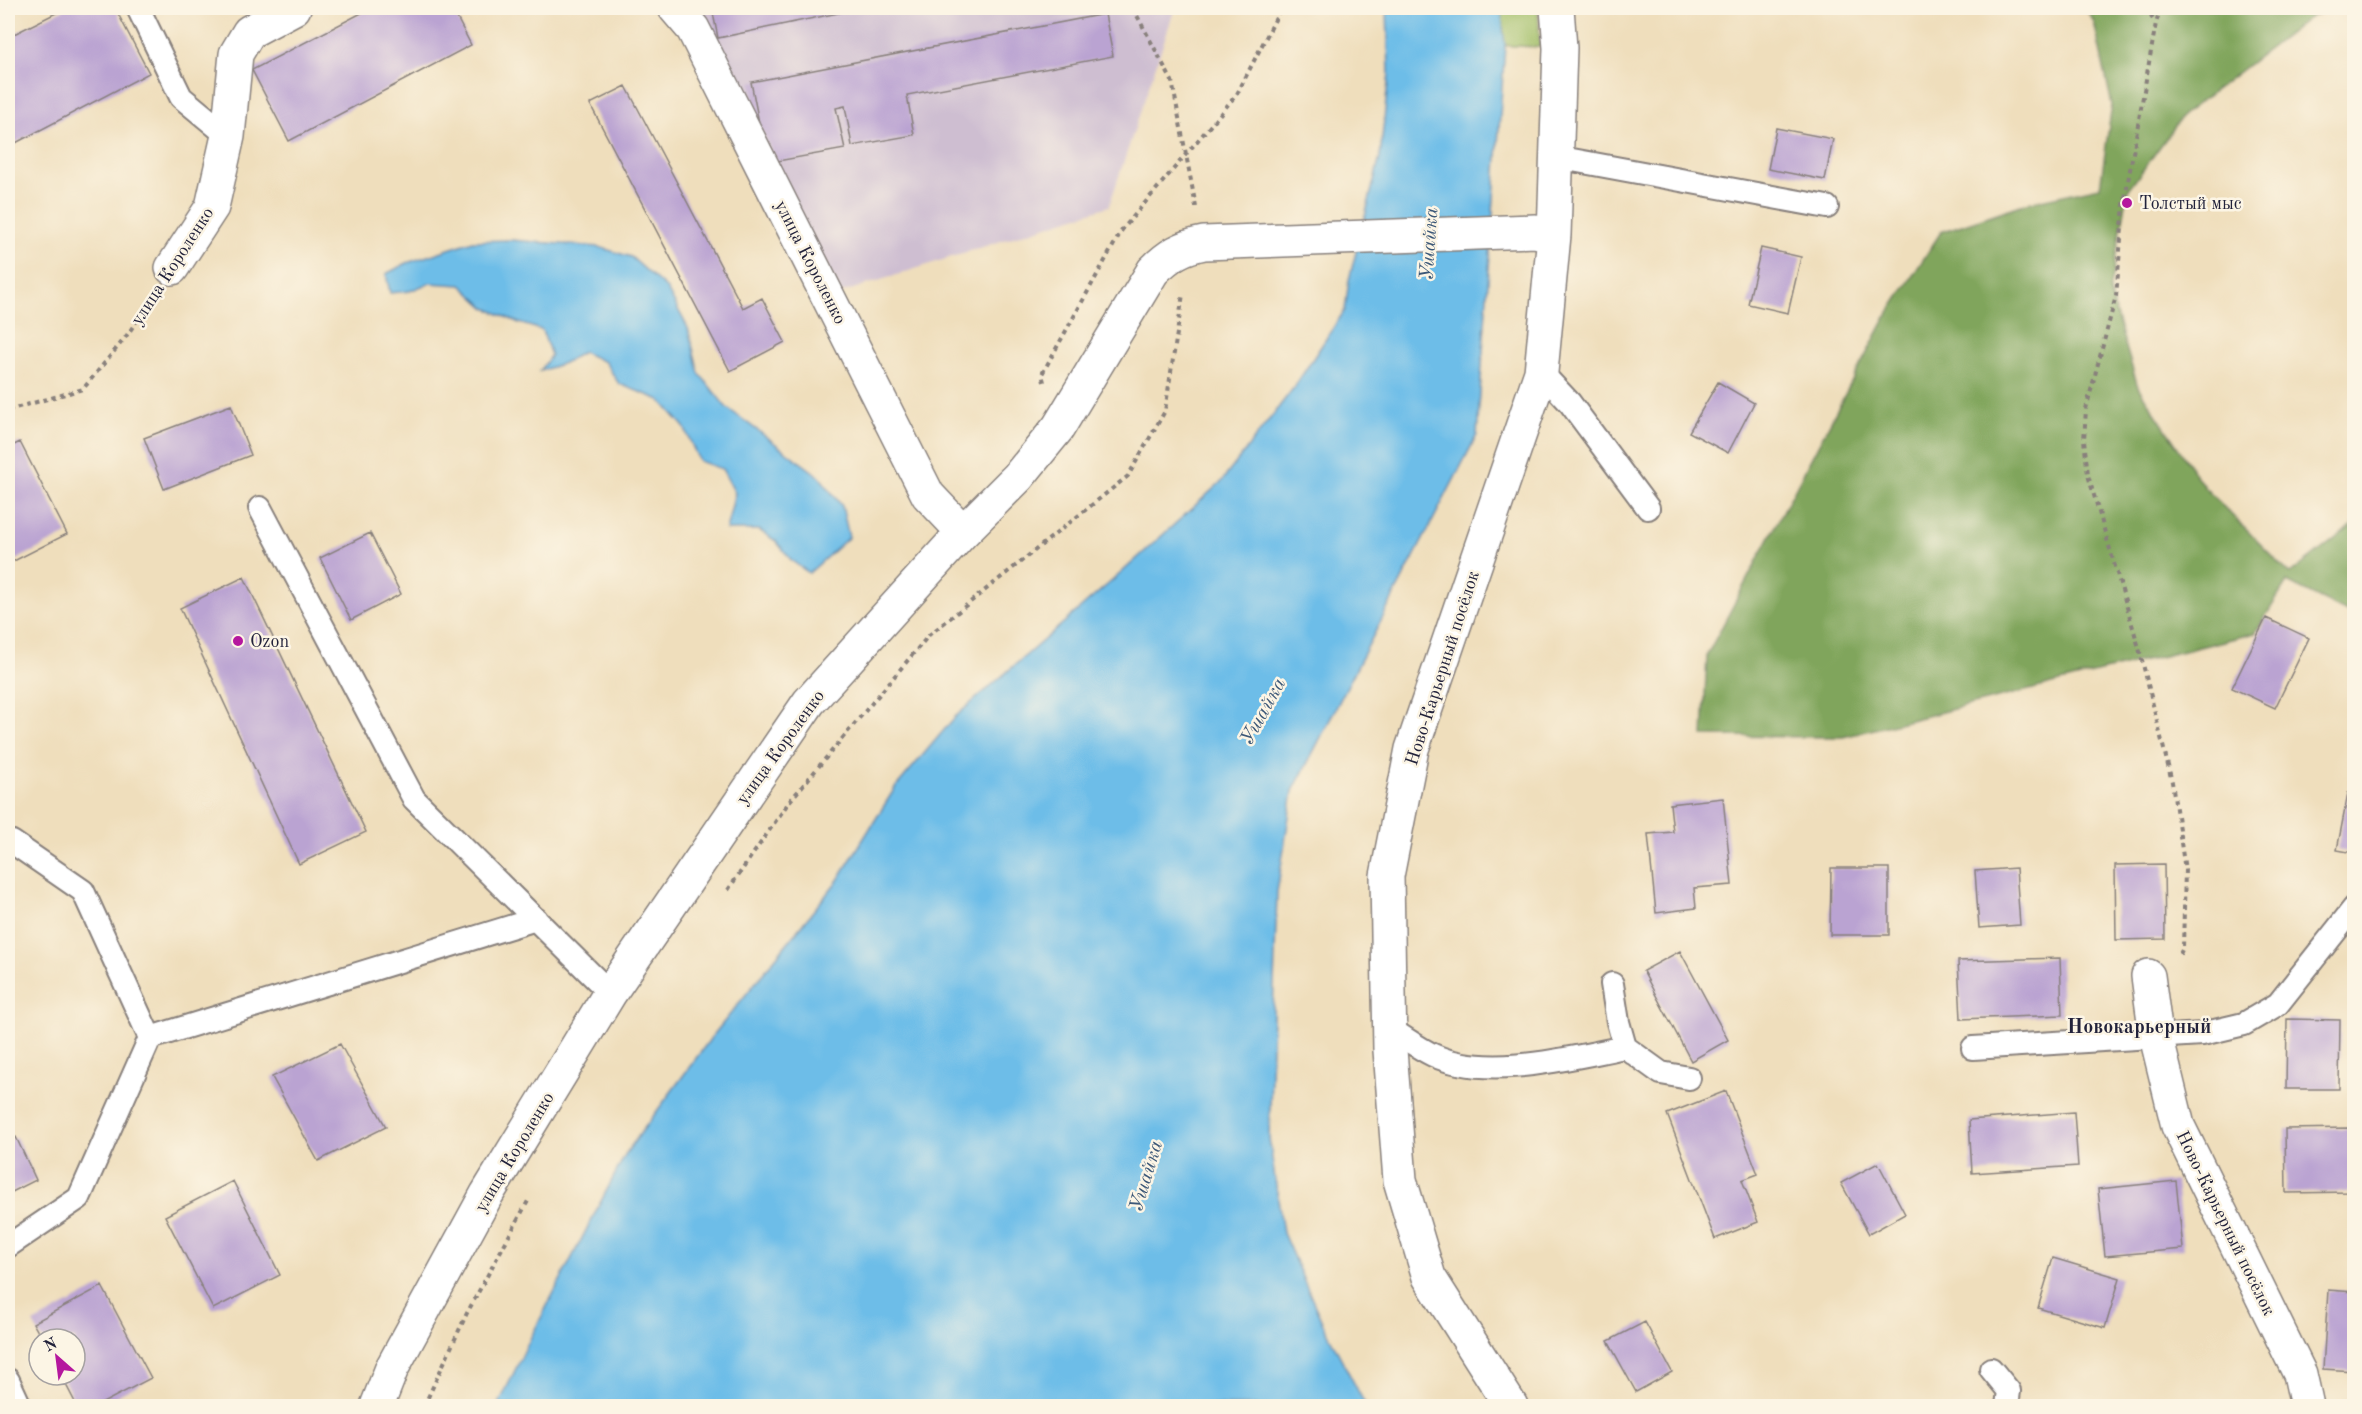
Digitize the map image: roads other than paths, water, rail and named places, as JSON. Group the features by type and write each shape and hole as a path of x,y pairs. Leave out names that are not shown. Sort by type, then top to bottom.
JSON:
{"street":[{"name":"улица Короленко","path":"172,268 212,207 228,136 236,54 249,32 294,8"},
{"name":"улица Короленко","path":"377,1407 392,1368 487,1194 610,993 809,702 963,532 928,495 698,38 675,8"},
{"name":"Ново-Карьерный посёлок","path":"1511,1407 1429,1277 1400,1180 1390,1029 1387,876 1412,750 1541,372 1544,233 1556,157 1560,48 1557,8"},
{"path":"963,532 1018,477 1058,428 1154,271 1168,256 1186,246 1204,243 1544,233"},
{"name":"Ново-Карьерный посёлок","path":"2148,976 2156,1036 2178,1126 2300,1374 2307,1407"}],"lane":[{"path":"138,8 181,97 228,136"},
{"path":"1556,157 1827,207"},
{"path":"1541,372 1570,403 1648,508"},
{"path":"260,508 414,799 610,993"},
{"path":"8,1246 79,1197 150,1038 83,891 9,838"},
{"path":"1973,1048 2202,1034 2226,1030 2261,1015 2277,1004 2355,908"},
{"path":"150,1038 536,920"},
{"path":"1612,984 1618,1022 1625,1047 1661,1073 1689,1078"},
{"path":"1390,1029 1434,1056 1480,1067 1540,1063 1625,1047"},
{"path":"1991,1369 2009,1391 2007,1407"},
{"path":"8,1380 20,1407"}],"water":[{"name":"Ушайка","path":"1387,8 1501,8 1505,46 1477,435 1293,791 1277,892 1269,1138 1283,1233 1322,1322 1366,1406 498,1406 626,1153 711,1038 838,880 895,788 955,717 1121,573 1222,481 1295,386 1345,310 1349,280 1380,157 1389,73"},
{"path":"511,240 599,247 631,257 667,289 688,328 699,373 726,407 819,476 842,506 849,537 809,573 792,561 776,541 759,530 726,530 735,493 722,469 699,461 684,427 660,400 619,384 605,362 583,352 564,363 540,371 551,355 542,330 519,323 486,308 461,285 429,283 410,291 390,293 386,274 407,263 473,241"}],"place":[{"name":"Толстый мыс","path":"2127,203"},
{"name":"Ozon","path":"238,641"}],"district":[{"name":"Новокарьерный","path":"2139,1026"}]}
